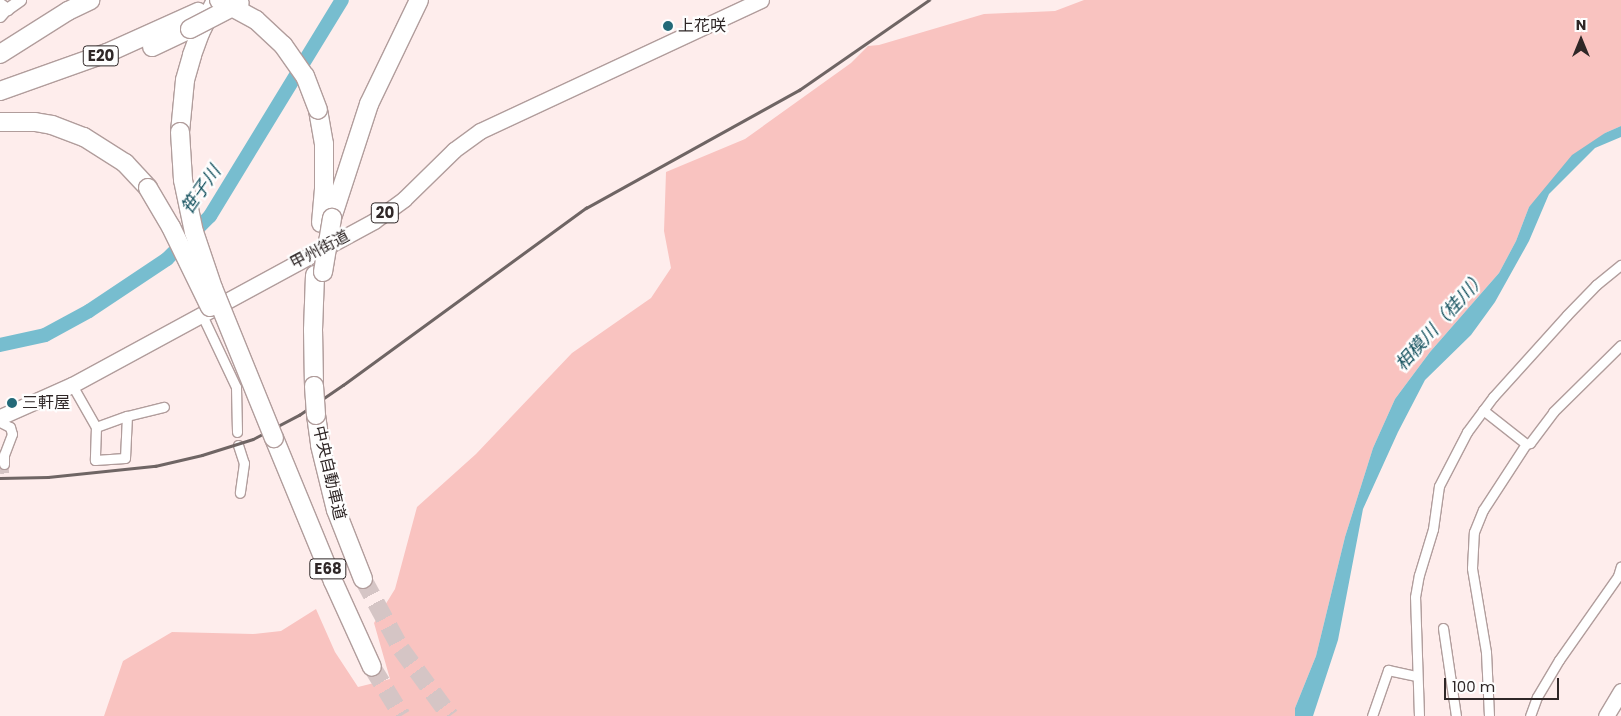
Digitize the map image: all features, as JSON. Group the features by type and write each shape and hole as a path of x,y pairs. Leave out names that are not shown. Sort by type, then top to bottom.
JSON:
{"highway":[{"path":"4,51 75,0"},
{"path":"4,51 68,11 91,0"},
{"path":"273,438 213,288 194,232 183,180 180,132 185,80 200,32 218,0 256,20 283,45 305,76 318,110 324,158 327,221"},
{"name":"E20","path":"0,90 107,53 198,12 218,0"},
{"name":"E20","path":"0,103 110,65 190,30 244,0"},
{"name":"甲州街道","path":"0,417 72,385 201,313 374,221 404,199 454,150 480,131 761,0"},
{"path":"327,221 369,104 417,4"},
{"path":"0,122 35,122 52,125 84,137 125,163 148,188 171,227 273,438"},
{"name":"中央自動車道","path":"327,221 319,274 314,362 316,415 322,453 336,510 363,579"},
{"name":"中央自動車道","path":"273,438 340,598 372,667"},
{"path":"1606,716 1621,691"}],"street":[{"path":"2,10 20,0"},
{"path":"1419,716 1416,676 1415,597 1432,529 1437,494 1457,448 1483,410 1526,358 1596,285 1621,265"},
{"path":"201,313 236,387 237,432"},
{"path":"1489,716 1486,652 1472,568 1474,532 1483,510 1526,444 1530,444 1553,412 1581,382 1621,345"},
{"path":"72,385 96,427 95,460 125,458 127,416"},
{"path":"96,427 127,416 164,407"},
{"path":"1483,410 1526,444"},
{"path":"0,422 10,428 12,434 4,455 4,464"},
{"path":"238,445 244,463 240,493"},
{"path":"1530,716 1538,696 1559,660 1618,576 1621,566"},
{"path":"1443,628 1456,716"},
{"path":"1372,716 1388,670 1416,676"}],"shaded area":[{"path":"1084,0 1621,0 1621,126 1605,133 1529,207 1516,241 1499,273 1430,352 1395,399 1373,448 1345,537 1316,656 1295,708 1295,716 104,716 123,661 172,632 253,634 281,631 316,609 335,652 358,687 390,679 374,623 395,589 417,507 476,454 572,353 651,298 671,268 664,231 666,172 745,139 851,63 868,46 879,45 984,14 1055,11"}],"water":[{"path":"1621,126 1621,137 1595,148 1549,194 1529,241 1495,302 1471,335 1425,380 1398,432 1363,509 1338,640 1313,716 1295,716 1295,708 1316,656 1345,537 1373,448 1395,399 1430,352 1499,273 1516,241 1529,207 1572,155 1605,133"}],"waterway":[{"name":"笹子川","path":"0,345 45,335 89,311 167,259 210,216 342,0"}],"tunnel":[{"path":"4,464 5,479"},
{"path":"363,579 401,649 450,716"},
{"path":"372,667 402,716"}],"railway":[{"path":"0,478 48,477 155,466 202,455 253,439 299,415 343,385 586,208 799,90 929,0"}],"place":[{"name":"上花咲","path":"668,26"},
{"name":"三軒屋","path":"12,403"}],"water label":[{"name":"相模川（桂川）","path":"1441,321"}]}
